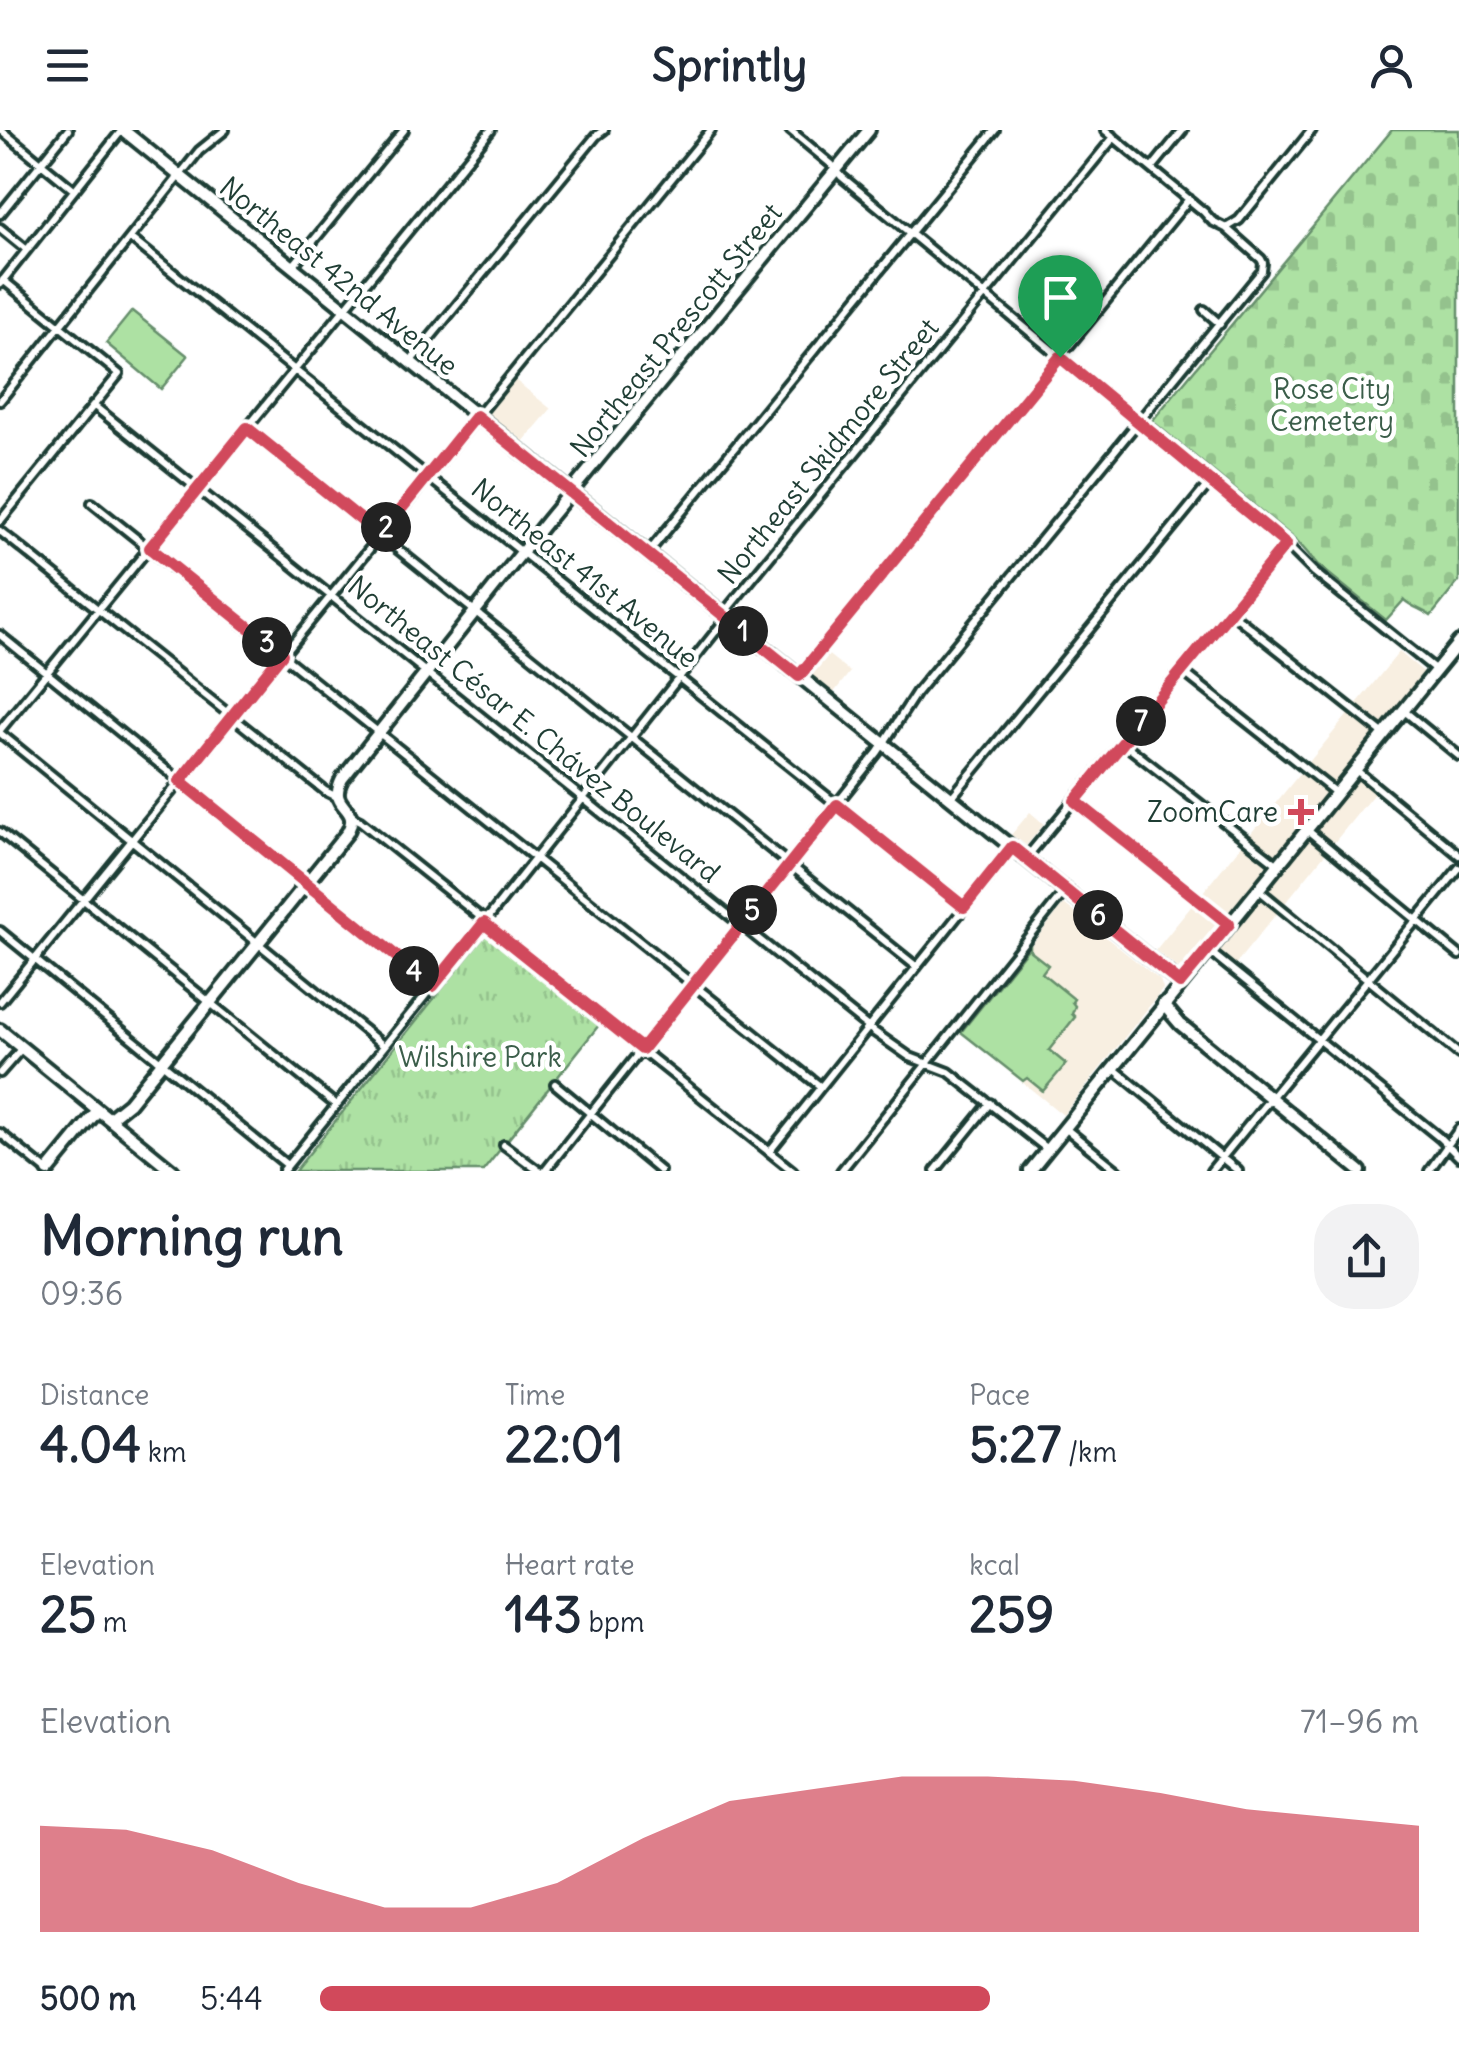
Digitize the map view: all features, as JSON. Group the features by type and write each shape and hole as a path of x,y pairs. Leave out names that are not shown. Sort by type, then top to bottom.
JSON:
{"street":[{"path":"1,130 74,190"},
{"path":"0,214 68,130"},
{"path":"0,522 118,374 2,282 122,130"},
{"name":"Northeast 42nd Avenue","path":"122,130 1180,983"},
{"path":"0,401 205,145 225,130"},
{"path":"292,266 404,130"},
{"path":"384,1046 0,732 491,130"},
{"path":"410,362 604,130"},
{"path":"0,1002 711,130"},
{"path":"790,130 1286,544 1314,572 1436,670"},
{"name":"Northeast Prescott Street","path":"338,796 342,779 522,552 869,130"},
{"path":"647,554 995,130"},
{"path":"504,1145 542,1171 837,805 916,693 1262,271 1264,264 1226,228 1218,226 1106,130"},
{"path":"1152,168 1183,130"},
{"path":"1226,228 1239,220 1312,130"},
{"name":"Northeast Skidmore Street","path":"285,1168 679,678 720,626 728,608 1114,137"},
{"path":"799,676 1189,199"},
{"path":"0,228 27,250"},
{"name":"Northeast 41st Avenue","path":"130,238 964,907"},
{"path":"1204,310 1220,324"},
{"name":"Northeast César E. Chávez Boulevard","path":"93,406 868,1027 902,1053 950,1072 1048,1149"},
{"path":"247,428 916,967"},
{"path":"951,798 1211,481"},
{"path":"92,503 821,1087"},
{"path":"0,531 325,791 338,796 352,817 792,1171"},
{"path":"1026,858 1286,544"},
{"path":"1230,612 1384,734"},
{"path":"0,635 433,986"},
{"path":"1030,1171 1403,710 1457,650"},
{"path":"1182,671 1336,792"},
{"path":"1403,710 1459,756"},
{"path":"1123,742 1277,864"},
{"path":"1355,770 1459,856"},
{"path":"1075,801 1229,924"},
{"path":"109,1119 126,1106 307,884 347,832 352,817"},
{"path":"1306,829 1459,955"},
{"path":"0,832 336,1105"},
{"path":"769,1152 1012,847"},
{"path":"1211,1171 1459,868"},
{"path":"1257,889 1459,1054"},
{"path":"841,1171 1066,890"},
{"path":"0,931 285,1168"},
{"path":"1208,950 1459,1157"},
{"path":"1163,1004 1180,1024 1360,1171"},
{"path":"0,1030 173,1171"},
{"path":"0,1073 22,1048"},
{"path":"1112,1068 1238,1171"},
{"path":"554,1084 660,1171"},
{"path":"935,1171 990,1103"},
{"path":"0,1133 47,1171 98,1110"},
{"path":"1064,1128 1118,1171"},
{"path":"1429,1171 1459,1129"}],"shaded area":[{"path":"515,380 551,409 522,443 487,414"},
{"path":"1399,652 1426,674 1180,974 1154,952"},
{"path":"826,653 850,672 832,695 808,676"},
{"path":"1355,774 1376,791 1234,966 1215,949"},
{"path":"1030,812 1044,824 1025,847 1011,835"},
{"path":"1064,904 1160,980 1163,989 1063,1115 961,1033"}],"green space":[{"name":"Rose City Cemetery","path":"1392,130 1459,130 1459,581 1431,616 1404,600 1386,620 1152,421"},
{"path":"132,311 188,356 161,389 106,343"},
{"name":"Wilshire Park","path":"486,934 599,1025 483,1171 295,1171"},
{"path":"1030,946 1030,951 1048,965 1042,973 1074,999 1075,1006 1075,1017 1049,1050 1066,1064 1043,1091 1027,1078 1023,1081 961,1032"}],"place":[{"name":"ZoomCare","path":"1301,812"}],"route":[{"path":"1060,357 1286,544 1075,801 1229,924 1180,983 1012,847 964,907 837,805 642,1049 484,923 433,986 180,781 282,654 150,548 247,428 380,535 476,416 799,676 1060,357"}]}
